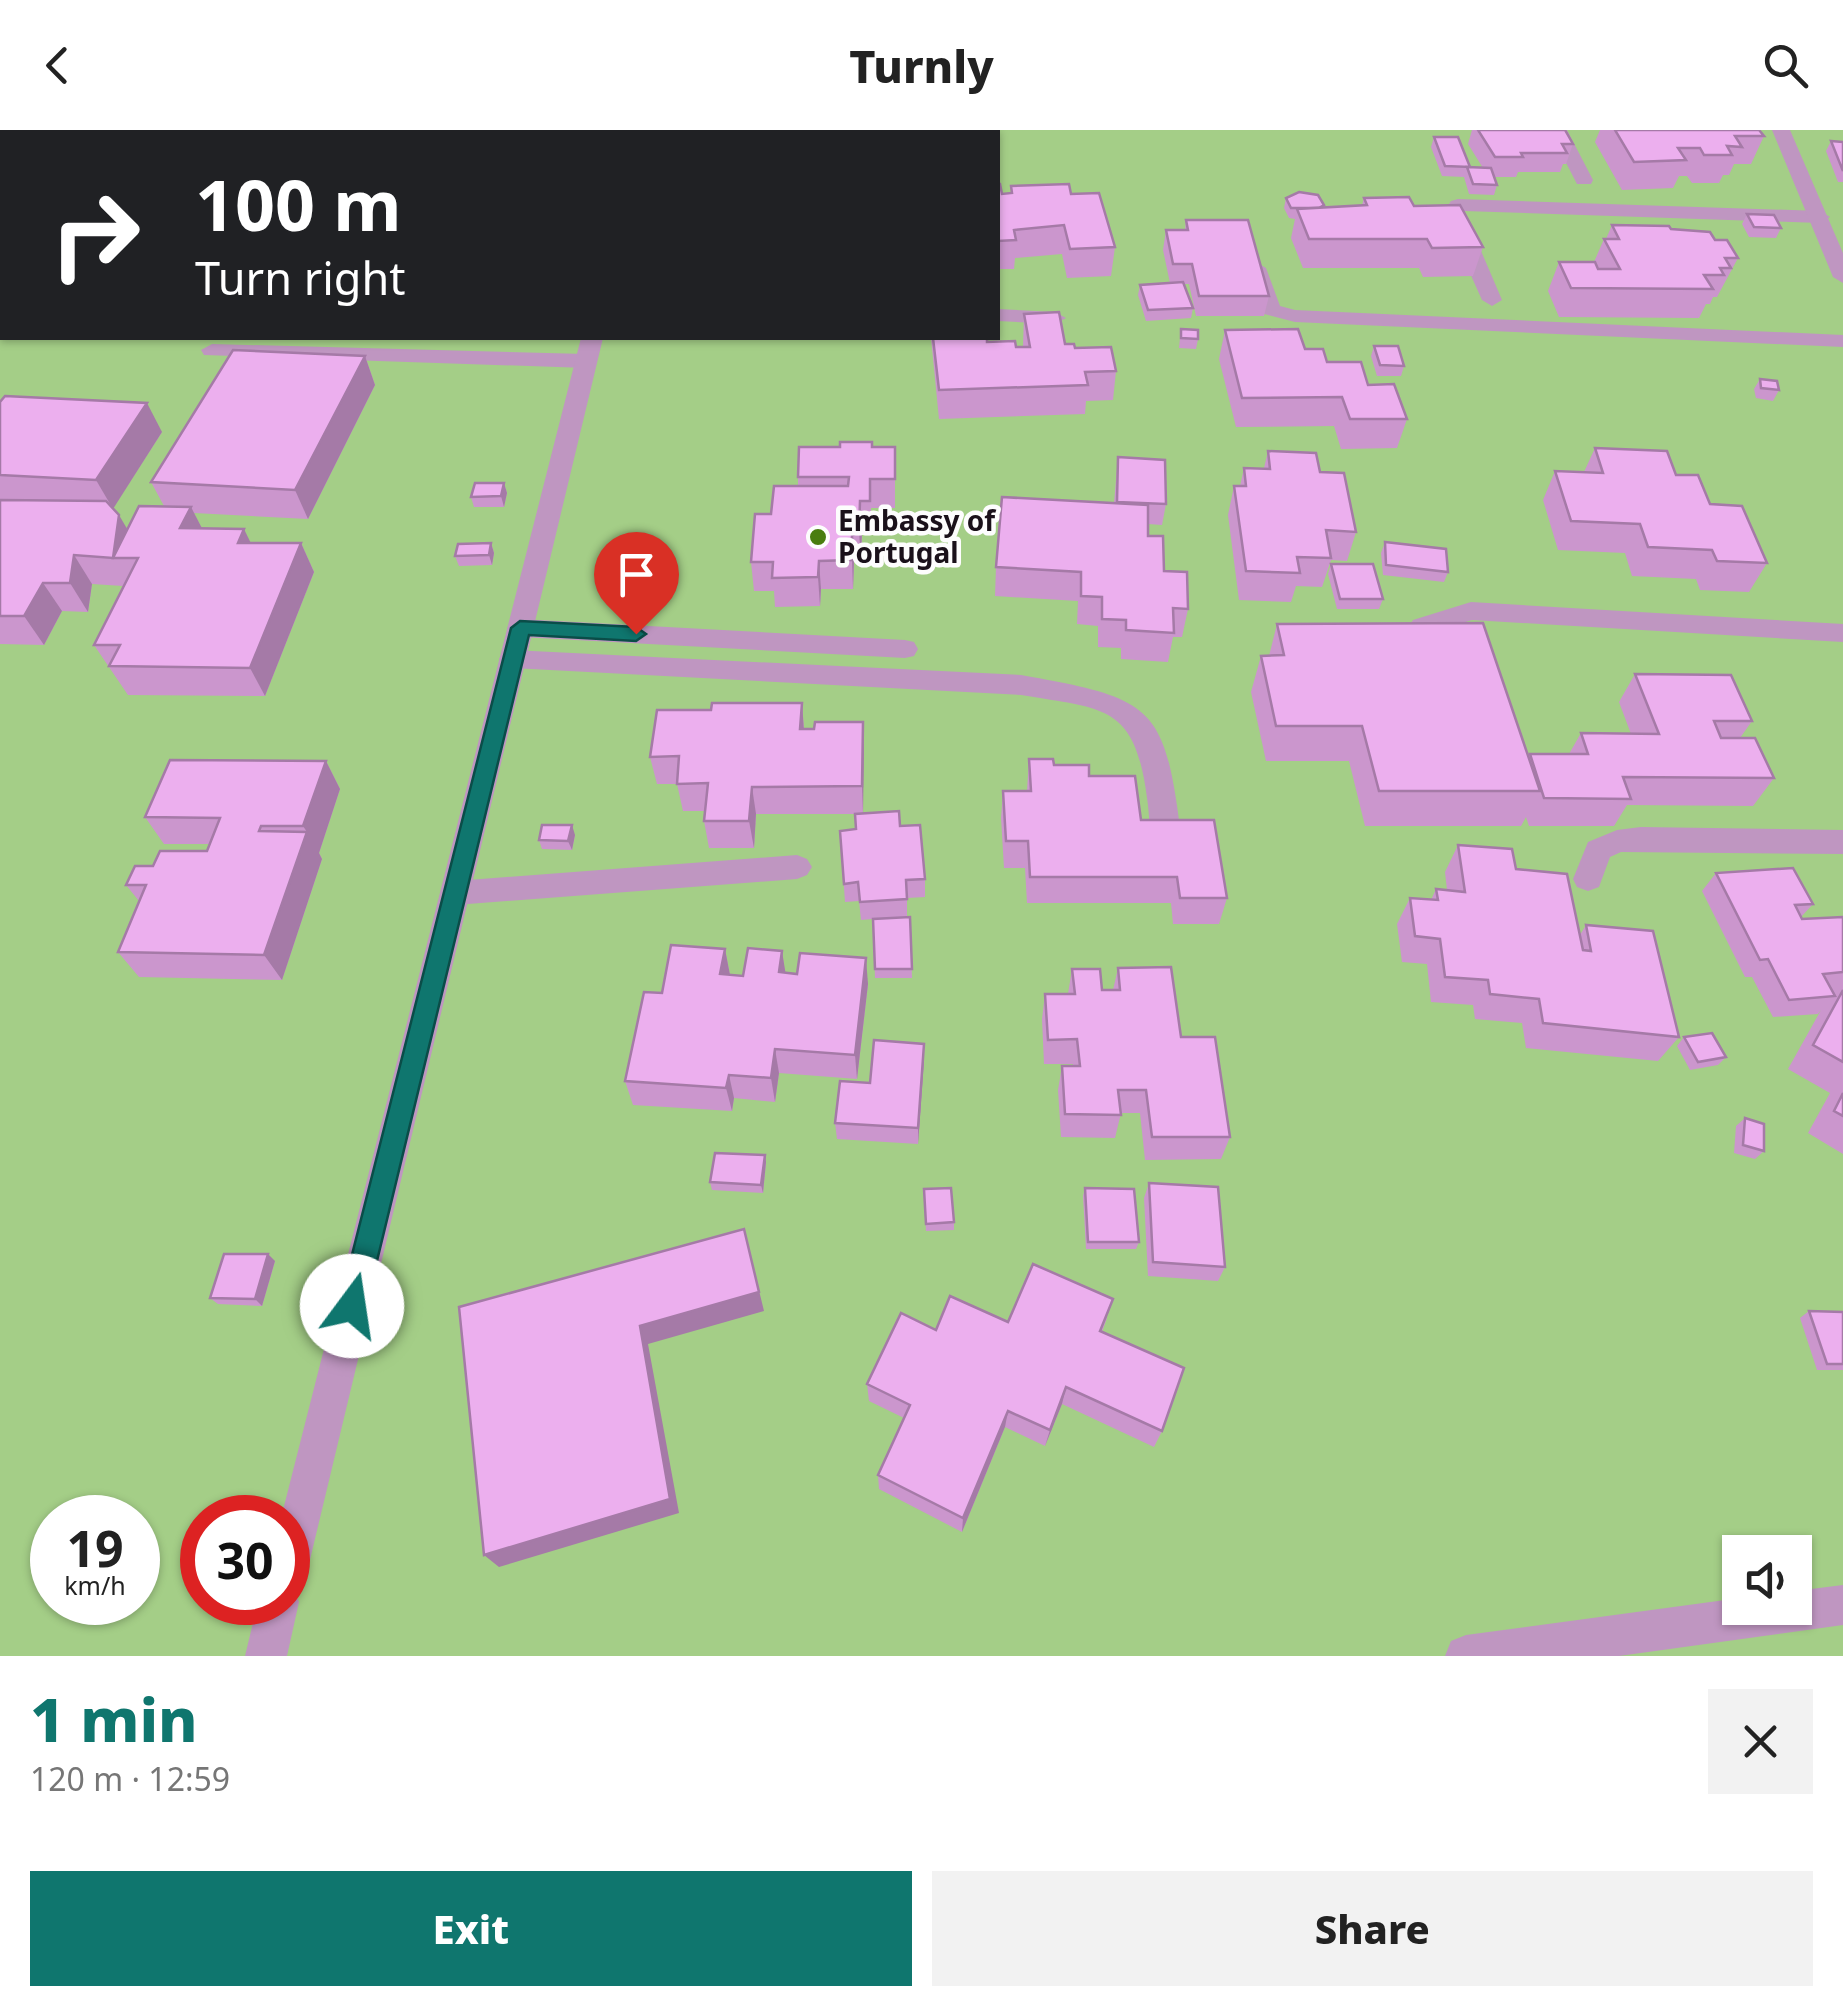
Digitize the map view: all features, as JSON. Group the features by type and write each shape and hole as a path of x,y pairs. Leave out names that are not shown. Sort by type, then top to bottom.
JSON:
{"street":[{"path":"1558,130 1584,180"},
{"path":"1781,130 1843,278"},
{"path":"1492,300 1453,213 1458,205 1820,216"},
{"path":"1256,268 1271,310 1295,316 1843,342"},
{"path":"1000,315 1055,318"},
{"path":"212,350 589,349 306,1495"},
{"path":"1422,626 1471,611 1843,634"},
{"path":"520,628 905,649"},
{"path":"512,659 1021,685 1087,696 1126,710 1146,729 1157,761 1167,843"},
{"path":"1588,879 1598,850 1616,841 1641,838 1843,842"},
{"path":"455,893 797,867"},
{"path":"1466,1656 1843,1605"},
{"path":"266,1656 273,1625"}],"green space":[{"path":"1000,130 1843,130 1843,1656 0,1656 0,340 1000,340"}],"building":[{"path":"1478,130 1565,130 1573,144 1562,144 1567,153 1495,157"},
{"path":"1615,130 1759,130 1764,136 1735,136 1742,147 1727,146 1732,155 1704,155 1700,148 1678,148 1686,160 1634,162"},
{"path":"1434,137 1458,137 1470,167 1445,166"},
{"path":"1831,141 1843,142 1843,171"},
{"path":"1467,167 1491,168 1497,185 1473,184"},
{"path":"1000,184 1002,194 1012,193 1011,186 1069,184 1071,194 1099,193 1115,247 1070,249 1064,225 1014,230 1016,240 1000,241"},
{"path":"1299,192 1318,195 1324,205 1291,208 1286,198"},
{"path":"1409,197 1414,206 1460,205 1483,247 1432,248 1427,239 1309,239 1297,209 1367,205 1364,198"},
{"path":"1747,214 1774,215 1781,228 1754,227"},
{"path":"1186,220 1248,220 1269,296 1199,296 1192,264 1173,264 1166,230 1188,230"},
{"path":"1612,225 1669,226 1710,232 1715,240 1727,240 1738,258 1725,258 1731,268 1720,268 1724,275 1704,275 1713,289 1571,288 1559,262 1595,262 1598,269 1620,269 1604,239 1619,239"},
{"path":"1183,282 1193,308 1148,310 1140,285"},
{"path":"1059,312 1065,344 1074,344 1075,348 1111,347 1116,371 1085,372 1088,385 939,390 933,340 1015,341 1016,347 1030,347 1024,314"},
{"path":"1181,329 1198,330 1198,339 1181,338"},
{"path":"1298,329 1305,349 1323,349 1327,362 1361,362 1368,385 1394,384 1407,419 1350,419 1342,397 1242,398 1225,330"},
{"path":"1374,346 1398,346 1404,366 1380,365"},
{"path":"233,350 365,356 295,490 151,482"},
{"path":"1760,379 1777,381 1779,390 1761,388"},
{"path":"5,396 147,403 96,480 0,475 0,402"},
{"path":"840,442 895,447 895,479 870,479 870,501 860,501 859,532 852,532 852,560 819,561 818,577 772,578 773,562 751,562 755,514 771,514 774,486 848,486 849,477 798,477 799,447 840,447"},
{"path":"1595,448 1667,451 1676,475 1698,475 1710,504 1742,506 1767,563 1717,561 1712,550 1648,547 1640,524 1571,521 1555,471 1603,473"},
{"path":"1268,451 1316,453 1320,472 1344,473 1356,532 1326,530 1331,558 1297,557 1300,573 1246,571 1234,486 1246,486 1244,468 1270,469"},
{"path":"1118,457 1165,460 1166,504 1117,502"},
{"path":"475,483 504,483 501,496 471,497"},
{"path":"1002,497 1148,505 1148,536 1163,536 1164,571 1187,572 1188,609 1173,608 1174,633 1126,630 1126,620 1102,619 1102,597 1081,596 1081,572 996,567"},
{"path":"0,500 106,501 119,515 113,558 74,555 70,583 43,583 24,616 0,616"},
{"path":"139,506 191,507 180,528 244,529 238,543 301,543 250,668 109,666 120,645 94,645 138,558 113,558"},
{"path":"1385,542 1446,549 1448,572 1386,565"},
{"path":"491,543 489,555 455,556 458,544"},
{"path":"1331,564 1373,564 1383,599 1340,599"},
{"path":"1483,623 1540,791 1379,791 1362,726 1276,726 1261,656 1284,655 1277,624"},
{"path":"1635,674 1731,675 1752,721 1714,721 1721,738 1755,738 1774,778 1623,777 1631,799 1544,798 1530,754 1588,754 1581,733 1659,734"},
{"path":"712,703 802,703 800,729 814,729 815,722 863,722 862,786 752,787 749,821 704,821 708,783 677,784 679,756 650,757 657,710 711,710"},
{"path":"1029,759 1053,759 1054,765 1089,765 1089,776 1135,776 1141,820 1214,820 1227,898 1180,898 1177,877 1030,877 1028,841 1006,841 1003,791 1031,791"},
{"path":"170,760 326,761 303,826 261,826 259,831 307,832 264,955 118,952 146,885 126,885 135,866 153,866 160,851 207,851 220,818 145,817"},
{"path":"899,811 900,826 920,825 925,879 906,880 907,899 860,902 858,882 844,884 840,831 856,829 855,814"},
{"path":"542,825 572,825 568,841 539,840"},
{"path":"1458,845 1512,849 1516,869 1567,874 1583,950 1591,951 1586,925 1653,931 1679,1037 1543,1023 1539,999 1490,994 1488,980 1445,977 1440,939 1415,936 1410,898 1438,900 1436,889 1465,892"},
{"path":"1793,868 1813,904 1795,905 1802,919 1843,917 1843,972 1823,974 1835,996 1789,1000 1768,959 1760,960 1716,873"},
{"path":"910,917 912,969 875,969 873,919"},
{"path":"671,945 725,949 720,974 743,976 748,948 782,951 779,972 797,974 800,953 866,958 855,1055 775,1049 771,1078 729,1075 726,1088 625,1081 644,992 662,993"},
{"path":"1171,967 1181,1037 1215,1037 1230,1137 1152,1137 1146,1090 1118,1090 1121,1115 1065,1114 1062,1066 1080,1066 1077,1039 1048,1040 1045,994 1075,994 1072,969 1100,969 1102,990 1120,990 1118,968"},
{"path":"1843,990 1843,1062 1813,1045"},
{"path":"1712,1033 1726,1057 1698,1062 1684,1037"},
{"path":"874,1040 924,1044 918,1128 835,1123 840,1081 870,1083"},
{"path":"1843,1093 1843,1116 1834,1111"},
{"path":"1745,1118 1764,1124 1764,1151 1743,1145"},
{"path":"715,1153 765,1155 761,1185 710,1182"},
{"path":"1149,1183 1218,1187 1225,1267 1153,1262"},
{"path":"951,1188 954,1222 926,1224 924,1189"},
{"path":"1085,1188 1134,1189 1139,1242 1088,1242"},
{"path":"744,1229 759,1292 640,1326 670,1499 484,1555 459,1307"},
{"path":"224,1254 268,1254 255,1299 210,1298"},
{"path":"1033,1264 1113,1299 1100,1331 1184,1368 1162,1431 1066,1387 1050,1430 1008,1411 963,1518 878,1475 910,1405 867,1384 901,1313 936,1330 950,1296 1008,1322"},
{"path":"1809,1311 1843,1312 1843,1364 1827,1364"}],"place":[{"name":"Embassy of Portugal","path":"818,537"}],"route":[{"path":"352,1306 520,628 636,634"}]}
